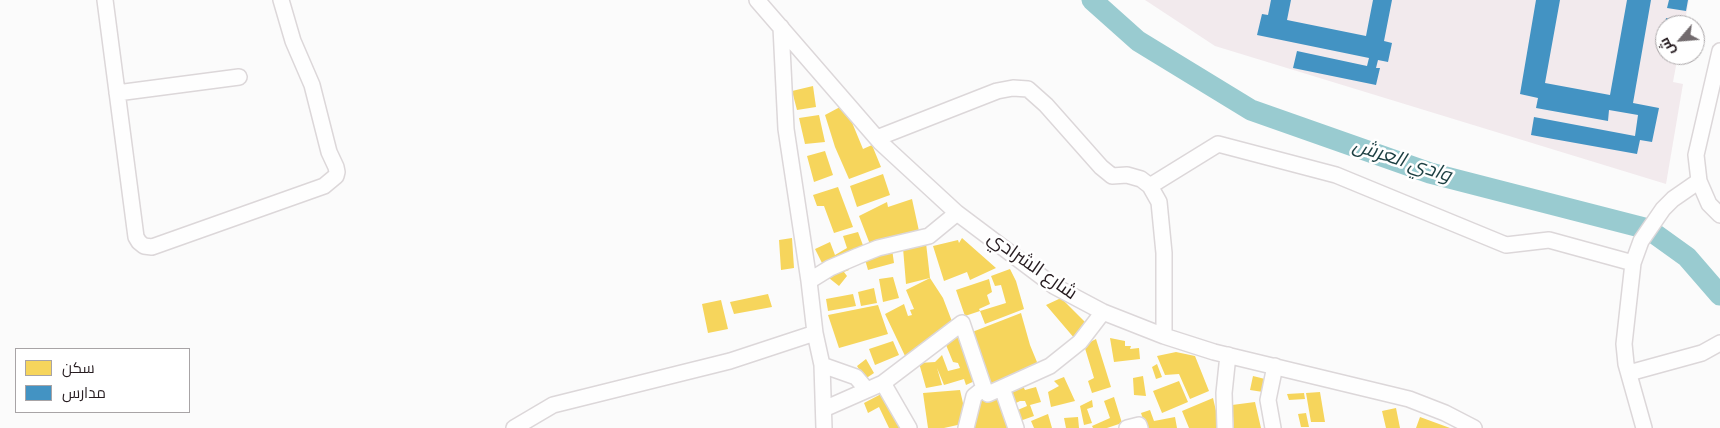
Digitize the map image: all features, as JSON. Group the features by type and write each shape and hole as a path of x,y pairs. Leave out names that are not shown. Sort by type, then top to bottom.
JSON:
{"street":[{"path":"105,0 136,237 144,246 152,247 324,186 336,176 336,167 329,152 312,86 293,41 281,0"},
{"name":"شارع الشرادي","path":"756,0 877,138 957,213 1054,286 1103,312 1164,336 1228,355 1409,399 1446,413 1474,428"},
{"path":"781,27 786,128 815,333 822,365 824,428"},
{"path":"1720,51 1713,115 1696,155 1699,181 1709,204 1720,216"},
{"path":"117,93 239,77"},
{"path":"877,138 996,91 1013,88 1028,89 1046,105 1101,167 1112,176 1127,175 1141,179 1150,186 1159,202 1164,253 1164,336"},
{"path":"1150,186 1218,144 1336,175 1506,244 1549,240 1633,263"},
{"path":"1644,428 1626,364 1624,344 1633,263 1641,241 1663,209 1673,199 1699,181"},
{"path":"809,281 830,268 878,248 929,236 957,213"},
{"path":"824,409 882,383 962,323 984,388 988,394 1050,366 1080,342 1103,312"},
{"path":"514,428 553,405 730,361 815,333"},
{"path":"1629,373 1702,353 1720,343"},
{"path":"1225,428 1224,394 1228,355"},
{"path":"822,365 856,377 867,390"},
{"path":"1273,428 1268,400 1276,366"},
{"path":"882,383 909,428"},
{"path":"966,428 974,396 984,388"},
{"path":"1002,388 1016,428"},
{"path":"1127,428 1139,425 1140,428"}],"shaded area":[{"path":"1145,0 1689,0 1686,15 1655,15 1655,65 1676,65 1673,82 1683,84 1666,184 1215,46"}],"building: سكن":[{"path":"813,86 816,107 797,110 792,91"},
{"path":"840,107 851,120 863,149 872,145 881,167 849,179 835,147 825,115"},
{"path":"819,115 825,142 805,144 799,118"},
{"path":"825,151 833,175 814,182 807,156"},
{"path":"883,174 890,195 857,207 850,186"},
{"path":"838,187 853,227 834,233 824,206 817,206 813,195"},
{"path":"912,199 919,231 871,247 859,216 887,202 888,207"},
{"path":"858,232 864,248 824,267 815,249 830,242 835,255 847,248 843,236"},
{"path":"792,238 794,268 781,270 779,240"},
{"path":"962,238 996,268 970,280 967,272 944,281 933,246 958,240 959,243"},
{"path":"926,243 930,278 906,284 903,248"},
{"path":"892,249 894,263 868,270 864,256"},
{"path":"846,264 849,270 844,272 847,276 839,286 829,278 836,269"},
{"path":"1010,269 1016,281 1024,309 985,324 980,311 1006,303 1001,285 995,286 991,276"},
{"path":"893,277 899,298 883,302 879,279"},
{"path":"930,278 943,298 953,324 906,358 885,314 904,304 908,316 912,315 910,310 914,309 906,290"},
{"path":"989,279 992,292 987,295 990,304 979,309 980,311 965,316 956,290"},
{"path":"874,288 877,303 861,306 858,292"},
{"path":"768,294 772,307 734,314 730,302"},
{"path":"853,294 856,306 828,311 826,299"},
{"path":"1061,298 1089,326 1075,339 1046,305"},
{"path":"721,300 728,329 708,333 702,304"},
{"path":"878,305 888,334 839,348 828,315"},
{"path":"1021,313 1030,345 1039,367 987,390 967,334"},
{"path":"961,332 979,379 966,385 964,379 944,385 937,368 942,385 926,388 919,363 935,362 942,355 948,371 960,368 958,363 953,362 944,340"},
{"path":"1110,338 1125,341 1125,346 1131,346 1130,349 1139,348 1140,359 1114,362"},
{"path":"1096,339 1111,387 1092,393 1088,381 1094,378 1084,345"},
{"path":"893,341 899,355 875,365 869,349"},
{"path":"1176,352 1195,356 1209,391 1190,399 1179,374 1165,375 1157,356"},
{"path":"866,359 874,373 865,379 857,366"},
{"path":"1157,364 1162,377 1156,379 1152,367"},
{"path":"1143,376 1146,396 1134,395 1133,378"},
{"path":"1253,376 1265,379 1263,392 1250,390"},
{"path":"1064,377 1075,401 1051,407 1048,392 1059,386 1054,381"},
{"path":"1179,381 1188,402 1162,413 1153,391"},
{"path":"1022,384 1025,390 1036,387 1041,402 1030,405 1034,416 1017,422 1013,412 1027,406 1025,401 1020,401 1010,406 1005,393"},
{"path":"960,390 965,412 962,424 944,428 928,428 923,393"},
{"path":"885,392 903,428 889,428 879,407 868,413 864,403"},
{"path":"1320,392 1325,422 1311,422 1306,393"},
{"path":"997,393 1011,428 971,428 976,403"},
{"path":"1304,393 1305,399 1289,400 1287,394"},
{"path":"1114,397 1122,423 1107,428 1093,428 1092,426 1110,418 1104,401"},
{"path":"1213,398 1220,428 1189,428 1182,411"},
{"path":"1092,400 1093,407 1087,409 1092,423 1084,425 1080,406"},
{"path":"1255,402 1261,428 1234,428 1232,405"},
{"path":"1396,408 1400,428 1386,428 1382,411"},
{"path":"1150,410 1154,421 1175,417 1177,428 1146,428 1141,413"},
{"path":"1306,413 1309,427 1301,427 1298,414"},
{"path":"1048,414 1052,428 1034,428 1031,421"},
{"path":"1078,417 1079,428 1066,428 1064,418"},
{"path":"1420,417 1450,428 1416,428"}],"building: مدارس":[{"path":"1271,0 1291,0 1287,20 1366,36 1373,0 1392,0 1384,41 1392,43 1388,62 1378,60 1376,68 1380,68 1376,85 1293,68 1297,51 1367,66 1369,58 1257,35 1262,14 1268,15"},
{"path":"1536,0 1560,0 1545,83 1610,95 1627,0 1651,0 1633,103 1659,108 1652,142 1640,140 1637,154 1531,135 1534,117 1635,136 1638,115 1609,110 1608,121 1536,108 1538,98 1520,94"},
{"path":"1669,0 1688,0 1686,11 1667,8"}],"waterway":[{"name":"وادي العرش","path":"1092,0 1138,41 1251,110 1430,173 1648,229 1687,257 1720,295"}]}
